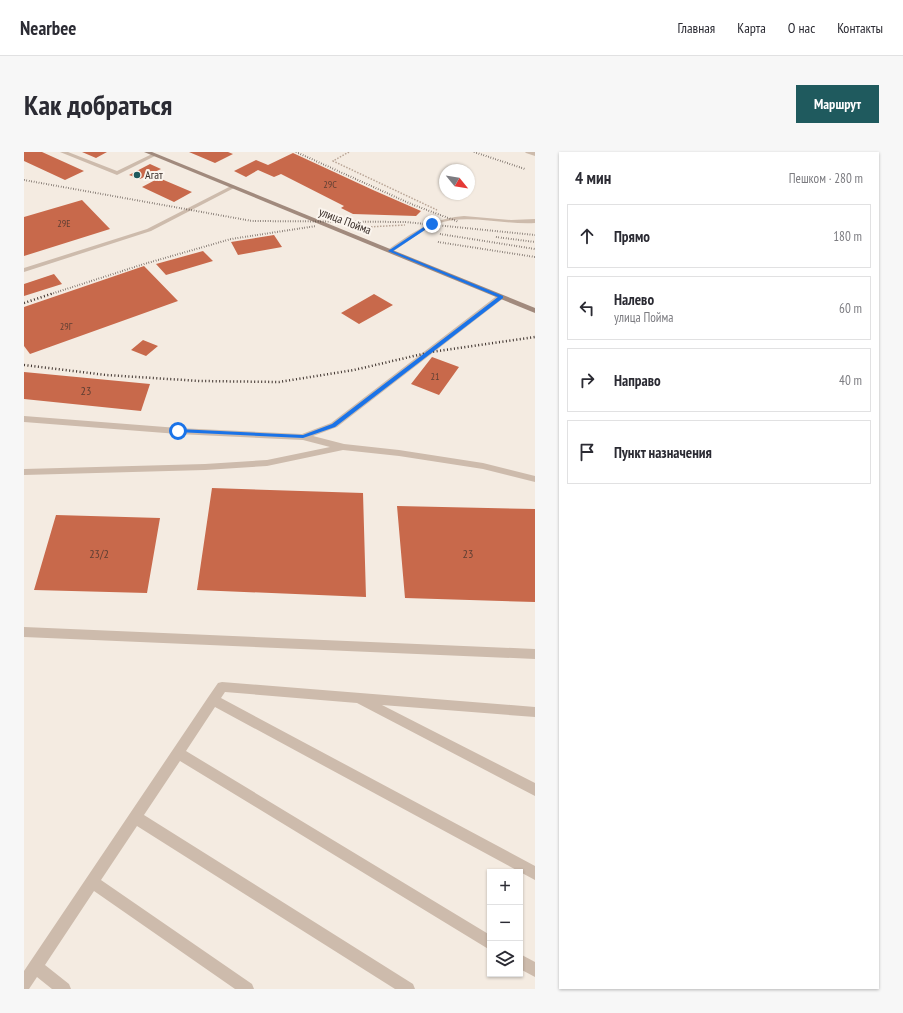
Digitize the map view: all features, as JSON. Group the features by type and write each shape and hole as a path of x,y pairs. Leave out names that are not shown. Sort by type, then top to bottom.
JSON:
{"main road":[{"name":"улица Пойма","path":"147,152 535,311"}],"street":[{"path":"63,152 117,173 154,155"},
{"path":"528,152 535,154"},
{"path":"24,270 149,230 233,187"},
{"path":"390,251 428,225 441,220 463,218 524,222 535,221"},
{"path":"303,436 334,425 501,297"},
{"path":"24,419 186,431 303,436 344,447 399,453 483,466 535,479"},
{"path":"24,472 205,467 267,463 344,447"},
{"path":"24,632 535,654"},
{"path":"24,984 222,687 535,712"},
{"path":"357,698 535,790"},
{"path":"213,700 535,873"},
{"path":"520,711 535,719"},
{"path":"178,753 487,941"},
{"path":"135,817 408,989"},
{"path":"92,882 247,989"},
{"path":"523,963 535,970"},
{"path":"35,967 64,989"}],"path":[{"path":"350,152 333,161 438,210 433,213"},
{"path":"337,229 409,225"}],"building":[{"path":"24,152 42,152 84,171 65,180 24,161"},
{"path":"82,152 107,152 96,158"},
{"path":"189,152 228,152 233,154 215,163"},
{"path":"293,153 421,211 416,216 353,214 341,208 344,206 281,174 274,177 258,170 246,177 234,171 256,160 268,165"},
{"path":"150,164 161,169 140,179 129,175"},
{"path":"159,178 192,192 174,202 142,187"},
{"path":"82,200 110,229 24,256 24,217"},
{"path":"274,235 282,247 238,255 231,242"},
{"path":"203,251 213,261 166,275 156,264"},
{"path":"144,266 178,301 30,354 24,346 24,307"},
{"path":"54,274 62,284 24,296 24,284"},
{"path":"374,294 393,305 359,324 341,313"},
{"path":"143,340 158,346 146,356 131,350"},
{"path":"432,357 459,367 439,395 411,384"},
{"path":"24,372 150,384 141,411 24,399"},
{"path":"212,488 363,493 366,597 197,590"},
{"path":"397,506 535,509 535,602 405,598"},
{"path":"56,515 160,518 147,593 34,590"}],"railway":[{"path":"296,152 411,204 459,222"},
{"path":"474,152 525,169"},
{"path":"24,180 252,221 405,222 535,235"},
{"path":"51,294 144,264 231,239 316,226"},
{"path":"440,234 535,249"},
{"path":"496,237 535,242"},
{"path":"438,242 535,257"},
{"path":"24,303 51,294"},
{"path":"24,365 106,375 200,381 279,382 354,370 431,352 535,337"}],"place":[{"name":"Агат","path":"137,175"}],"route":[{"path":"178,431 303,436 334,425 501,297 390,251 428,225 432,224"}]}
